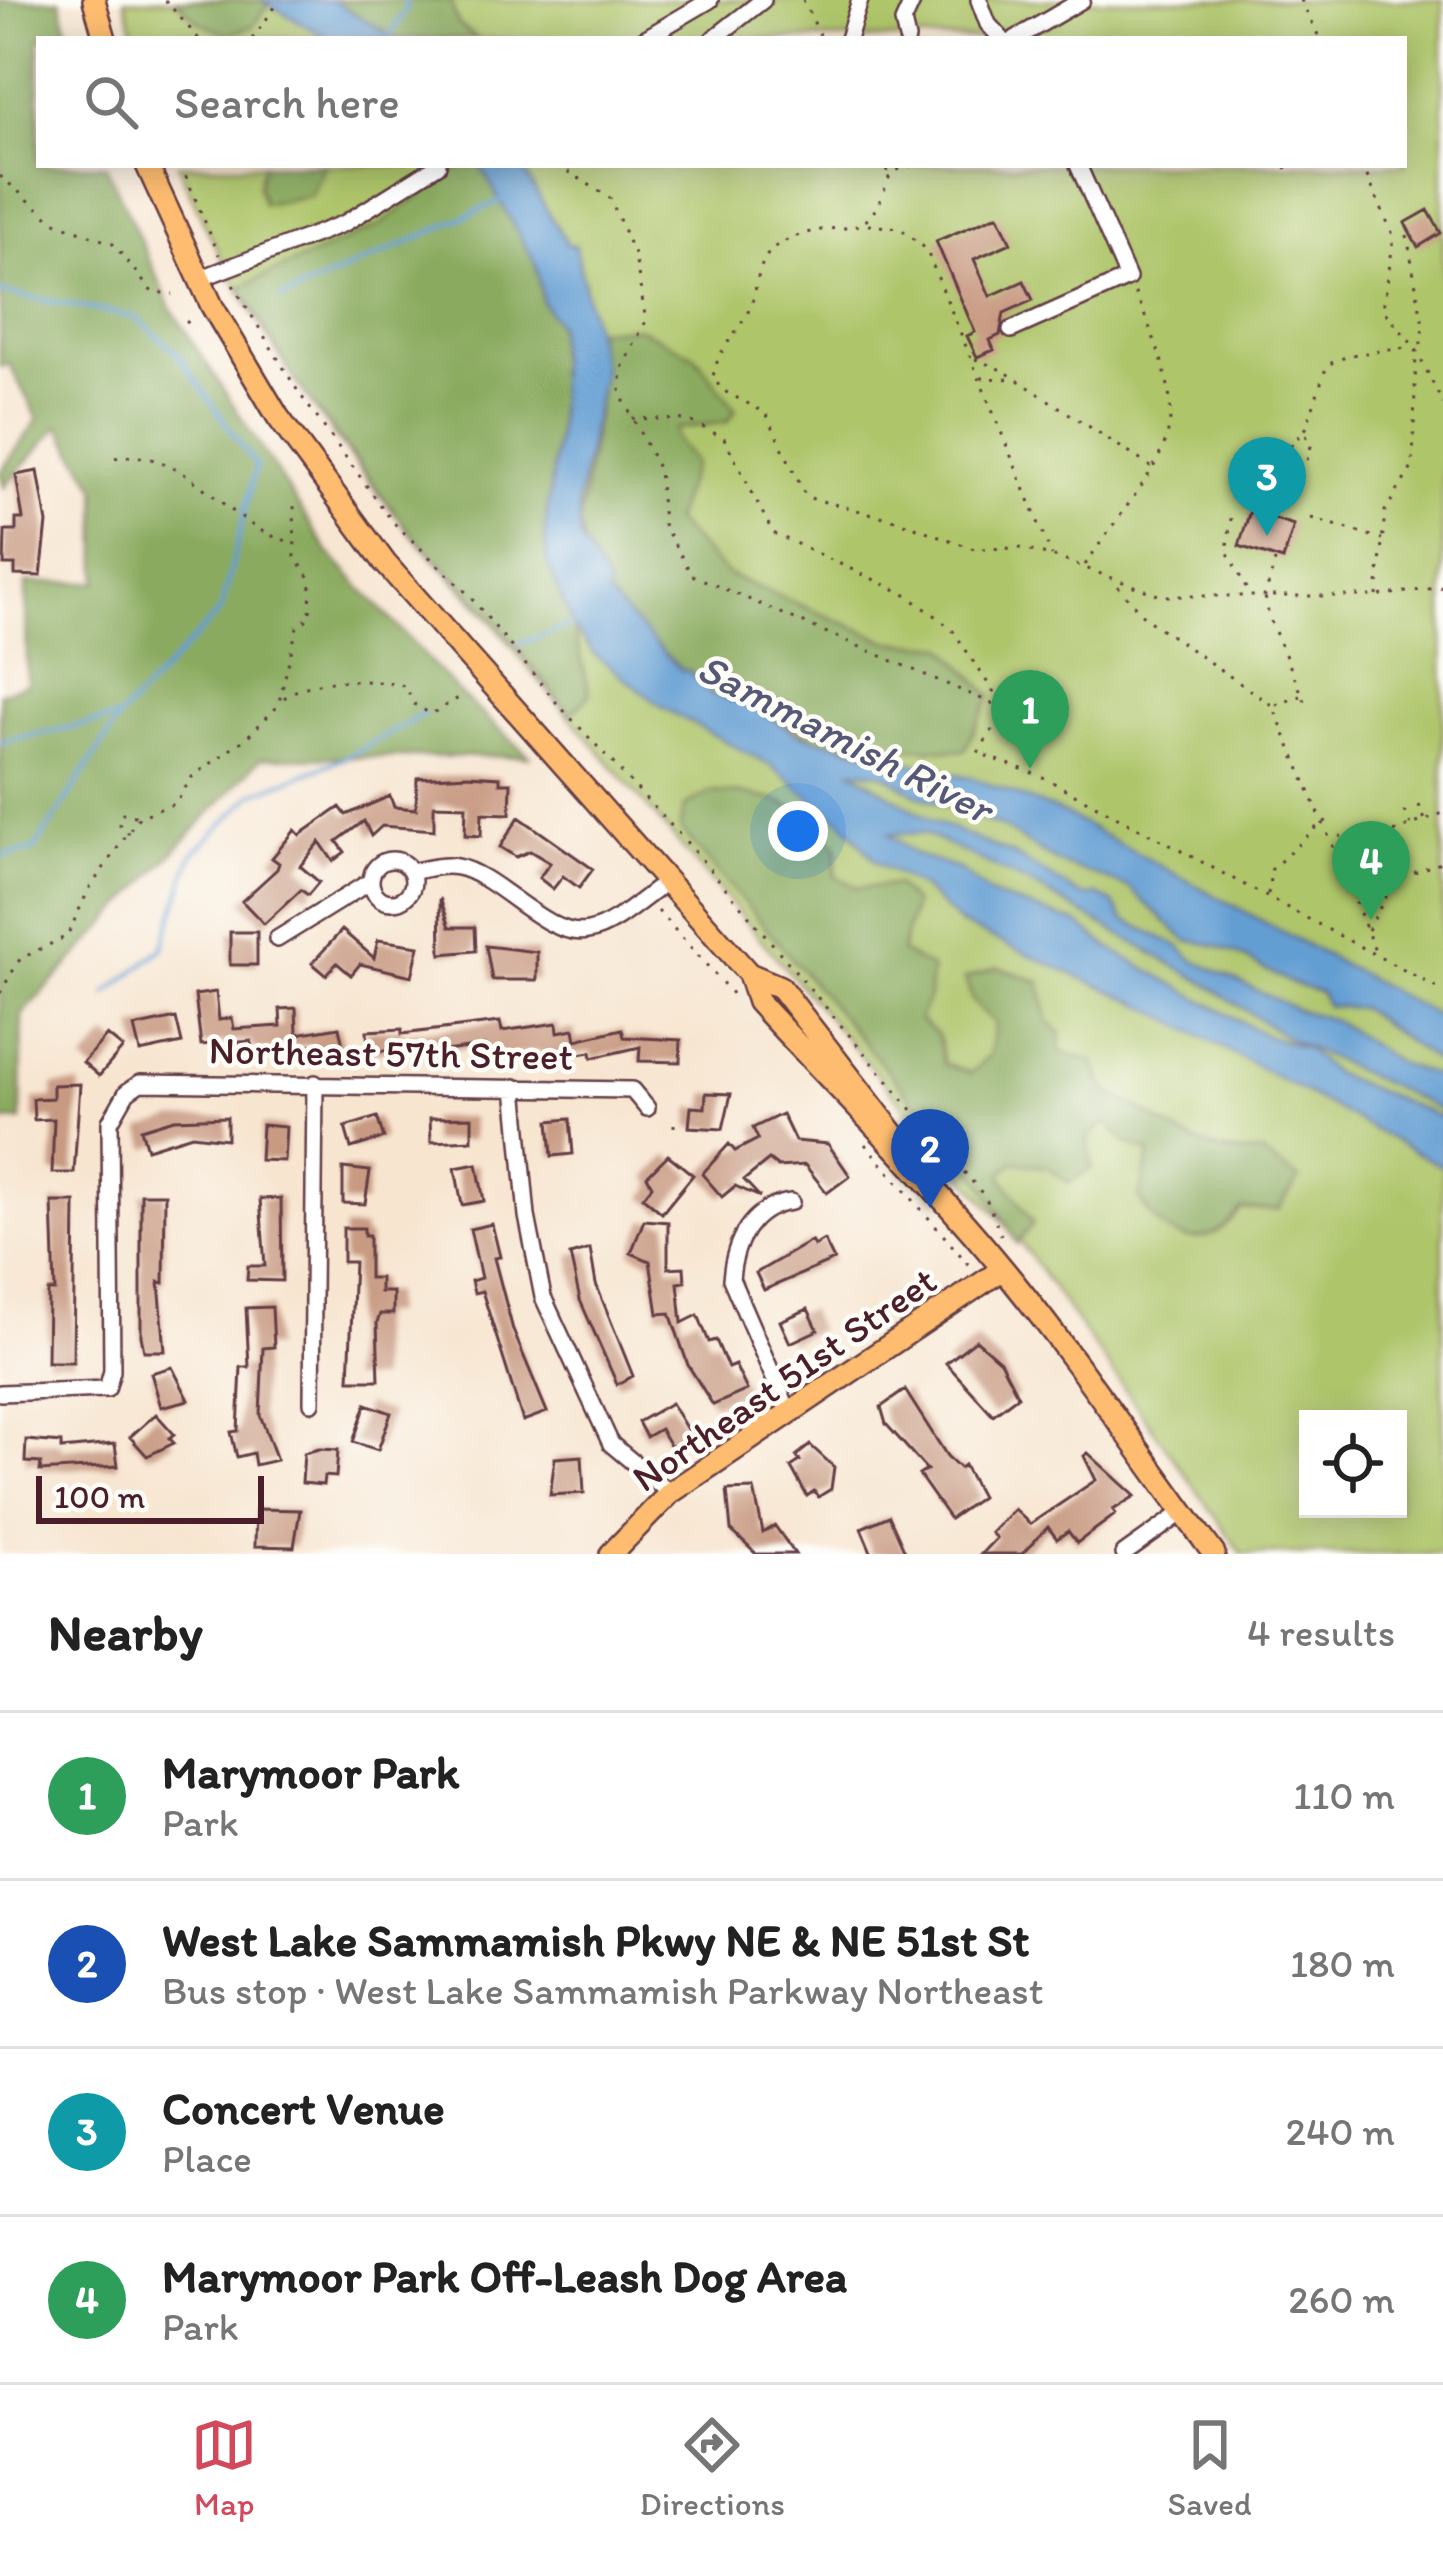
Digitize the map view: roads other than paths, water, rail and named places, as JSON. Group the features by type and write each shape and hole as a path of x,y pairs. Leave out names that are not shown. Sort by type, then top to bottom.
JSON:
{"main road":[{"path":"94,0 104,36"},
{"path":"148,168 199,279 278,418 385,563 748,974 780,987 857,1079 913,1164 1107,1399 1214,1554"},
{"name":"Northeast 51st Street","path":"611,1554 670,1493 1003,1269"}],"street":[{"path":"649,36 710,0"},
{"path":"717,36 763,0"},
{"path":"849,36 860,0"},
{"path":"906,36 903,22 913,0"},
{"path":"979,0 988,24 999,36"},
{"path":"1020,36 1082,0"},
{"path":"199,279 345,223 433,168"},
{"path":"1011,329 1128,278 1079,168"},
{"path":"386,860 400,861 411,872 411,890 396,902 377,896 371,881 374,869 386,860"},
{"path":"411,872 450,865 470,870 541,916 582,932 601,926 667,882"},
{"path":"277,939 371,881"},
{"name":"Northeast 57th Street","path":"0,1393 112,1394 110,1122 127,1092 154,1082 632,1090 647,1108"},
{"path":"312,1403 315,1084"},
{"path":"515,1087 527,1216 543,1297 610,1444 670,1493"},
{"path":"789,1412 731,1279 733,1256 746,1227 762,1213 791,1202"},
{"path":"1124,1554 1183,1512"}],"water":[{"path":"261,0 332,0 391,36 325,36"},
{"path":"482,168 522,168 568,245 575,245 603,370 578,503 580,539 608,586 607,595 682,671 688,670 710,694 752,707 798,734 973,778 1063,813 1443,1019 1443,1067 1361,1008 1327,1006 1320,992 1223,948 1187,941 1128,887 1057,862 1002,827 918,795 882,773 851,770 932,821 1014,855 1082,896 1098,895 1114,904 1123,919 1179,946 1192,959 1298,1010 1334,1020 1398,1063 1439,1077 1443,1111 1284,1036 1207,984 1036,887 923,833 889,834 916,855 958,869 991,895 1078,923 1109,948 1267,1036 1305,1047 1333,1073 1443,1118 1443,1167 1147,1007 960,924 922,888 876,862 842,821 771,766 662,707 594,654 573,626 547,562 545,530 558,426 557,324 543,303 536,265"}],"waterway":[{"path":"390,36 406,9 405,0"},
{"path":"281,299 506,198"},
{"path":"0,292 135,317 176,352 256,466 221,610 120,717 34,850 0,856"},
{"path":"519,644 575,624"},
{"path":"106,994 163,948 192,855 253,794 347,757 424,714"},
{"path":"0,742 118,718"}],"place":[{"name":"Concert Venue","path":"1267,536"},
{"name":"Marymoor Park","path":"1030,769"},
{"name":"Marymoor Park Off-Leash Dog Area","path":"1371,920"},
{"name":"West Lake Sammamish Pkwy NE & NE 51st St","path":"930,1208"}],"water label":[{"name":"Sammamish River","path":"845,738"}]}
